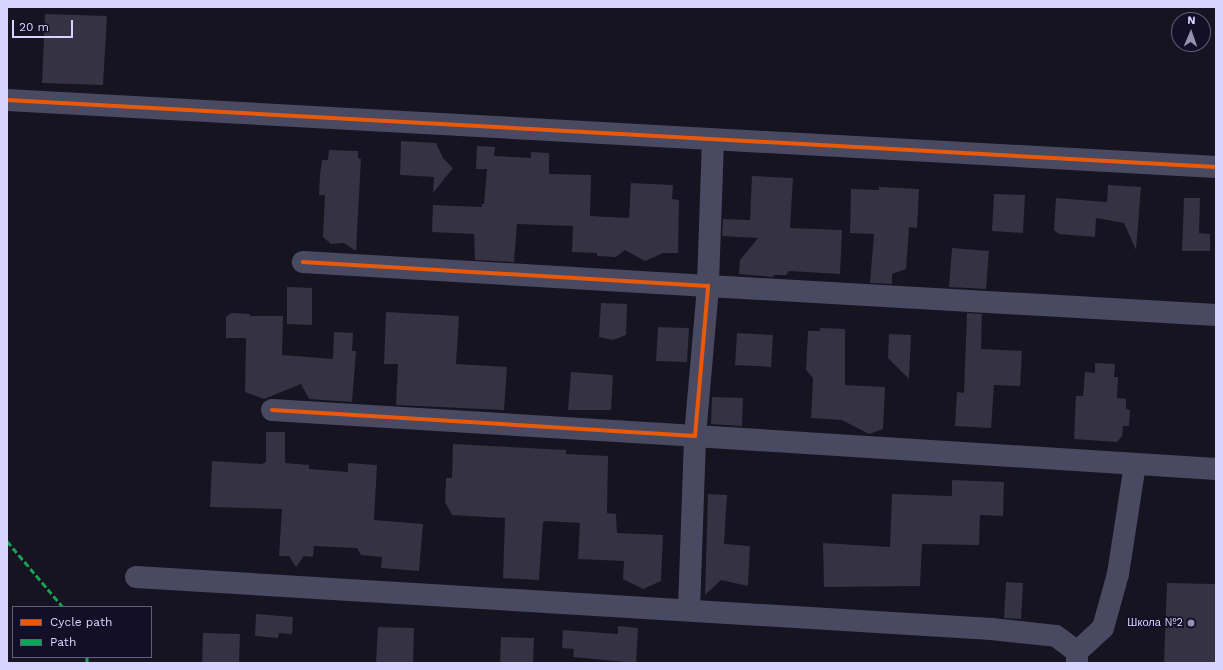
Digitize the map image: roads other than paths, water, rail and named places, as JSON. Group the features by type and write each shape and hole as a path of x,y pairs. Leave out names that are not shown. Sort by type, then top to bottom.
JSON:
{"street":[{"path":"7,100 1216,167"},
{"path":"689,610 695,436 708,286 713,140"},
{"path":"303,262 1216,315"},
{"path":"272,410 1216,469"},
{"path":"136,577 689,610 1056,636 1077,658 1104,628 1120,566 1135,464"}],"place":[{"name":"Школа №2","path":"1191,623"}]}
